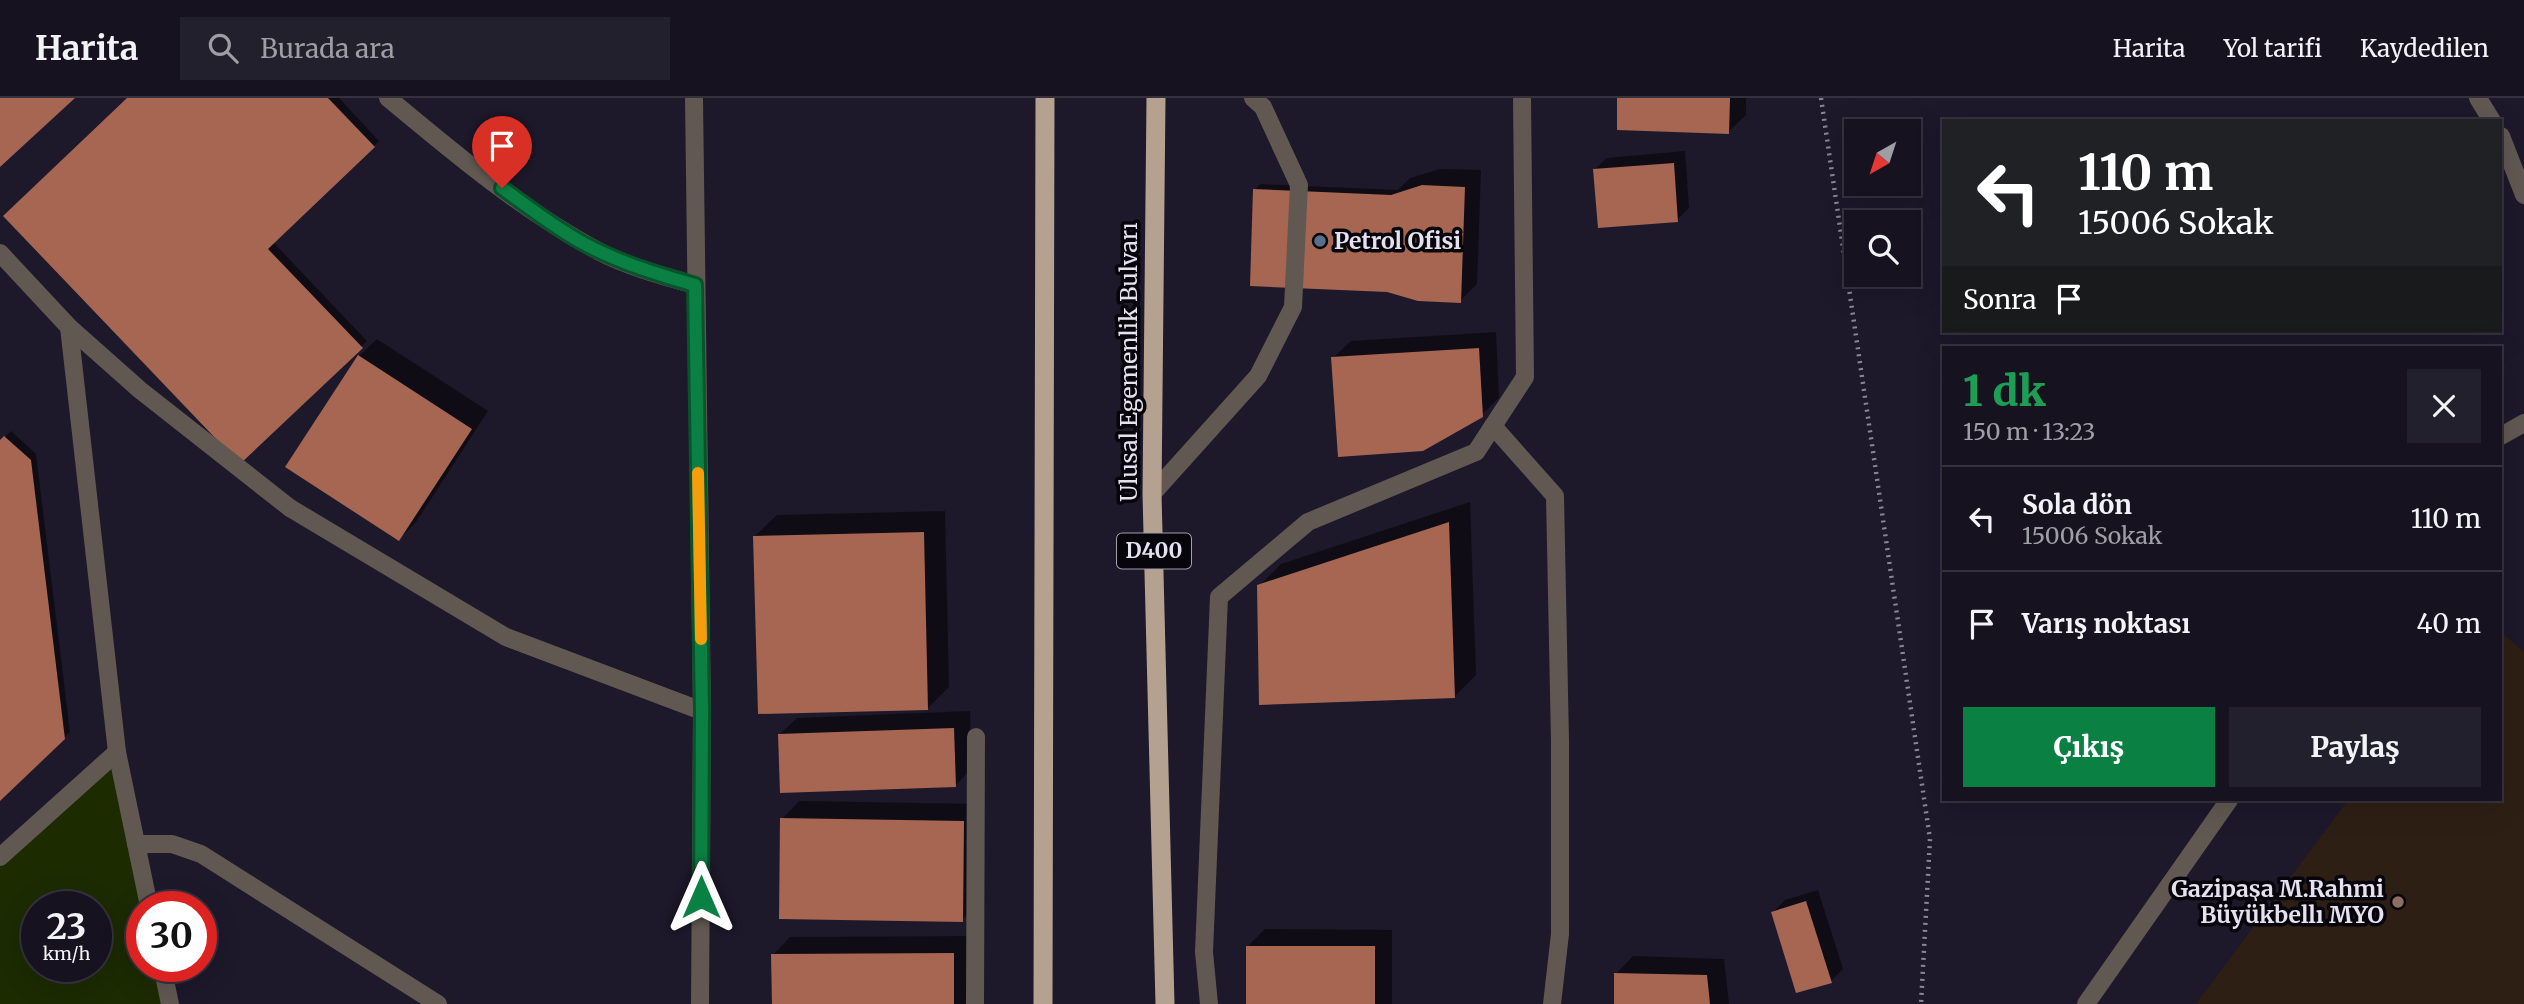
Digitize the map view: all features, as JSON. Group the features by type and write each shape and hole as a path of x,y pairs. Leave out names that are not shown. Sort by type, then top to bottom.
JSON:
{"highway":[{"path":"1042,1004 1045,98"},
{"name":"Ulusal Egemenlik Bulvarı","path":"1156,98 1152,494 1165,1004"}],"street":[{"path":"388,98 462,160 566,231 601,252 648,272 695,285"},
{"path":"694,98 702,711 700,1004"},
{"path":"1152,494 1258,376 1293,307 1299,185 1263,107 1253,98"},
{"path":"1209,1004 1204,952 1219,597 1308,523 1476,452 1525,377 1522,98"},
{"path":"2478,98 2491,119"},
{"path":"2502,139 2524,195"},
{"path":"0,253 69,327 140,390 290,508 506,637 702,711"},
{"path":"69,327 117,752 146,891"},
{"path":"2502,435 2524,423"},
{"path":"1493,426 1555,496 1560,741 1560,934 1552,1004"},
{"path":"975,1004 976,737"},
{"path":"0,858 117,752"},
{"path":"2086,1004 2228,801"},
{"path":"136,844 172,844 201,854 439,1004"},
{"path":"165,982 170,1004"}],"path":[{"path":"1821,98 1930,839 1921,1004"}],"shaded area":[{"name":"Gazipaşa M.Rahmi Büyükbellı MYO","path":"2502,633 2524,652 2524,1004 2196,1004 2347,801 2502,801"}],"green space":[{"path":"117,752 140,891 126,891 126,982 165,982 170,1004 0,1004 0,858"}],"building":[{"path":"0,98 75,98 0,167"},
{"path":"127,98 328,98 375,147 268,249 363,348 240,464 3,216"},
{"path":"1617,98 1730,98 1729,134 1617,130"},
{"path":"1674,163 1678,222 1598,228 1593,169"},
{"name":"Petrol Ofisi","path":"1422,185 1465,187 1461,303 1418,301 1387,292 1250,286 1253,189 1391,195"},
{"path":"1479,348 1483,417 1423,451 1338,457 1331,357"},
{"path":"358,355 472,429 399,541 285,467"},
{"path":"4,436 31,460 65,739 0,801 0,440"},
{"path":"1449,522 1455,698 1259,705 1257,585"},
{"path":"924,532 928,710 758,714 753,536"},
{"path":"954,728 956,787 780,793 778,734"},
{"path":"780,818 964,821 963,922 779,919"},
{"path":"1806,901 1832,983 1796,993 1771,912"},
{"path":"1246,946 1375,946 1375,1004 1246,1004"},
{"path":"954,953 954,1004 772,1004 771,954"},
{"path":"1614,973 1707,975 1710,1004 1614,1004"}],"slow traffic":[{"path":"698,473 701,639"}],"place":[{"name":"Petrol Ofisi","path":"1320,241"},
{"name":"Gazipaşa M.Rahmi Büyükbellı MYO","path":"2398,902"}],"route":[{"path":"502,188 601,252 648,272 695,285 702,711 701,897"}]}
